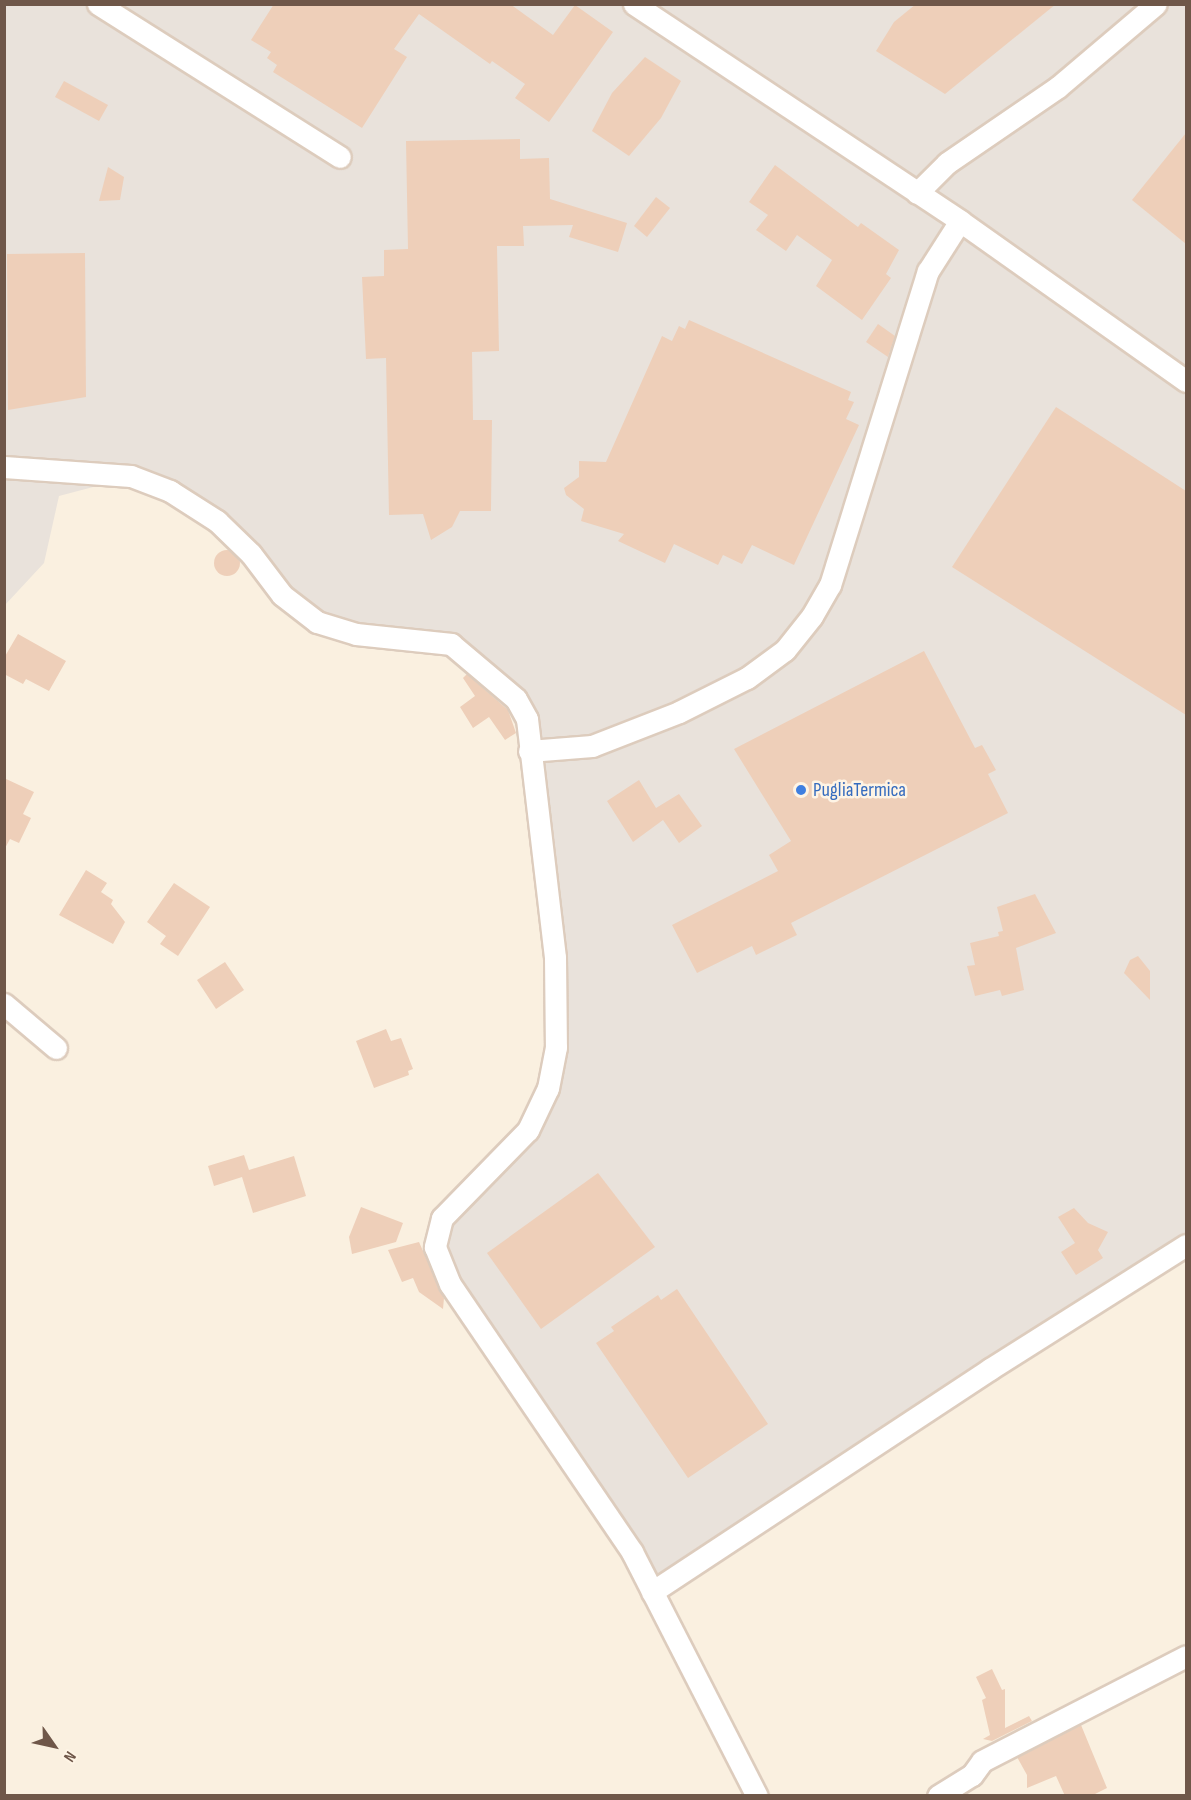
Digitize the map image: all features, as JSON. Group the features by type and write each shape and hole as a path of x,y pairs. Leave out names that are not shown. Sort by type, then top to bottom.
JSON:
{"street":[{"path":"98,4 340,157"},
{"path":"634,4 960,221 1186,381"},
{"path":"917,193 947,163 1058,87 1156,4"},
{"path":"529,751 592,746 679,712 747,678 785,650 806,625 830,585 928,271 960,221"},
{"path":"4,467 130,477 170,490 217,521 251,554 282,595 317,622 356,634 451,644 516,699 527,719 555,957 556,1047 548,1088 528,1130 442,1218 435,1247 450,1284 632,1552 757,1796"},
{"path":"4,1004 56,1048"},
{"path":"652,1592 990,1369 1186,1245"},
{"path":"938,1796 972,1775 982,1761 1186,1656"}],"shaded area":[{"path":"5,5 1186,5 1186,1245 652,1592 435,1247 442,1218 528,1130 556,1047 527,719 451,644 317,622 251,554 131,477 59,496 44,563 5,605"}],"building":[{"path":"274,4 510,4 553,35 575,5 613,32 549,122 515,98 525,84 492,61 490,64 419,14 394,49 407,57 362,128 273,72 277,65 267,58 271,52 251,40"},
{"path":"916,4 1056,4 945,94 876,51 894,22"},
{"path":"645,57 681,81 661,118 629,156 592,131 612,93"},
{"path":"64,81 108,105 99,121 55,97"},
{"path":"1186,133 1186,244 1132,200"},
{"path":"520,139 520,159 549,158 550,199 627,223 618,252 569,237 573,225 523,226 524,246 497,246 499,351 472,352 473,420 492,420 491,511 460,511 452,527 431,540 423,514 389,515 386,358 366,359 362,277 384,276 384,250 408,249 406,141"},
{"path":"775,165 858,227 861,223 899,250 886,274 891,278 862,320 816,286 832,260 797,235 786,251 756,230 768,215 749,202"},
{"path":"108,167 124,177 120,200 99,201"},
{"path":"656,197 670,208 647,237 634,226"},
{"path":"85,253 86,397 8,410 7,254"},
{"path":"689,320 851,392 848,400 854,402 846,419 859,425 794,565 752,545 742,564 723,555 718,565 674,544 665,563 618,541 624,534 581,521 584,509 566,495 564,488 579,477 579,461 606,462 662,336 672,341 679,326 685,329"},
{"path":"878,324 895,336 888,357 866,342"},
{"path":"1056,407 1186,491 1186,715 952,567"},
{"path":"227,550 236,554 240,563 236,572 227,576 218,572 214,563 218,554"},
{"path":"18,634 66,661 49,691 26,679 23,684 4,674 4,658"},
{"path":"924,651 975,748 982,745 996,770 988,774 1008,813 791,923 797,935 756,955 752,946 697,973 672,925 778,871 769,855 791,841 734,749"},
{"path":"467,674 508,710 516,733 505,740 489,717 473,728 460,707 475,696 463,678"},
{"path":"4,778 34,792 23,814 31,818 19,843 10,839 4,850"},
{"path":"639,780 656,808 679,794 702,826 679,843 663,820 633,842 607,801"},
{"path":"86,870 107,883 101,892 113,900 111,904 125,922 113,944 59,915"},
{"path":"174,883 210,907 178,956 160,944 166,936 147,922"},
{"path":"1035,894 1056,933 1016,948 1024,990 1002,996 1000,990 975,996 967,966 975,965 970,943 999,936 998,932 1003,931 997,907"},
{"path":"1138,956 1150,971 1150,1000 1124,973 1130,960"},
{"path":"225,962 244,990 216,1009 197,980"},
{"path":"386,1029 391,1041 401,1038 413,1069 408,1071 409,1075 374,1088 356,1041"},
{"path":"244,1155 249,1170 294,1156 306,1196 253,1213 242,1177 214,1186 208,1166"},
{"path":"598,1173 655,1247 541,1329 487,1253"},
{"path":"361,1207 403,1223 396,1242 352,1254 349,1237"},
{"path":"1074,1208 1088,1223 1108,1232 1098,1250 1103,1258 1076,1275 1061,1252 1075,1243 1058,1217"},
{"path":"419,1242 444,1298 443,1309 419,1292 413,1278 402,1282 388,1250"},
{"path":"677,1289 768,1424 688,1478 596,1343 614,1331 611,1327 658,1295 661,1300"},
{"path":"992,1669 1002,1690 1005,1689 1005,1728 1029,1716 1032,1721 992,1741 983,1739 990,1735 982,1700 986,1698 976,1677"},
{"path":"1081,1725 1107,1788 1091,1796 1065,1796 1056,1776 1027,1788 1027,1775 1017,1757"}],"place":[{"name":"PugliaTermica","path":"801,790"}]}
